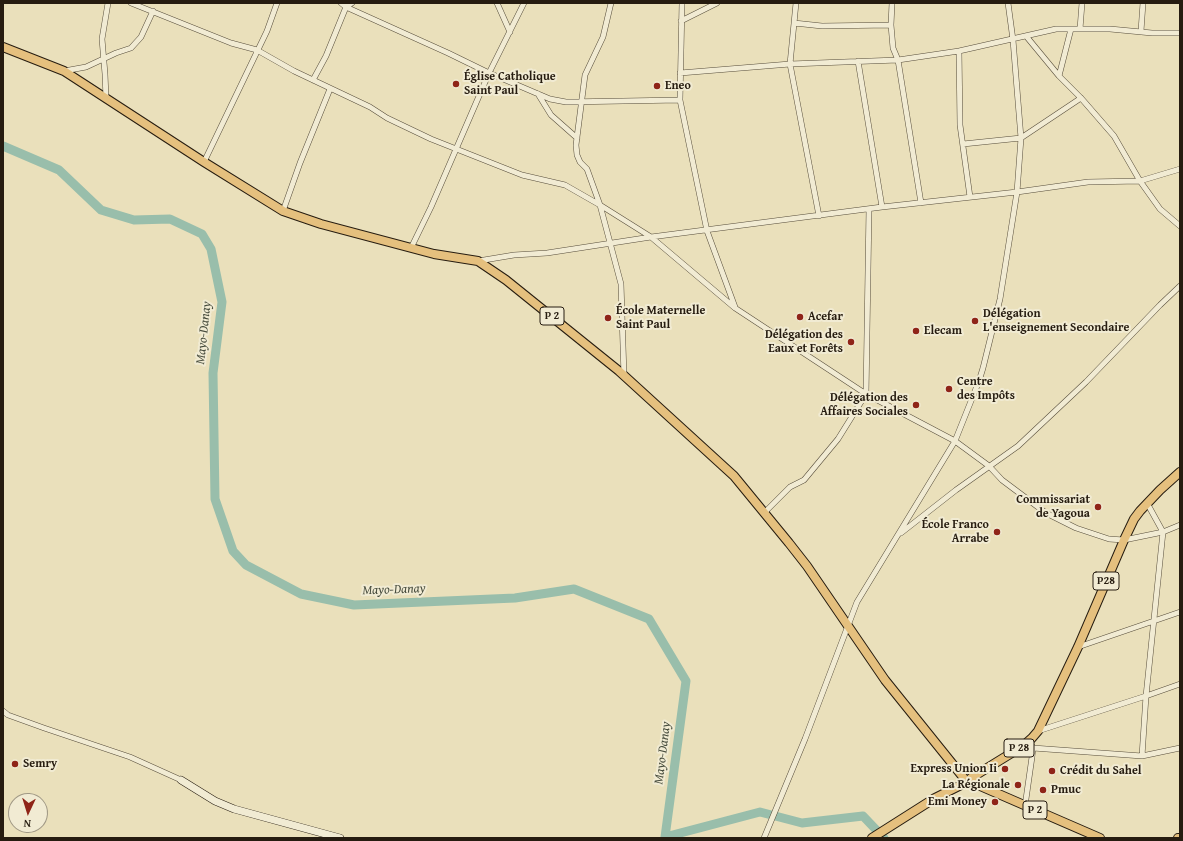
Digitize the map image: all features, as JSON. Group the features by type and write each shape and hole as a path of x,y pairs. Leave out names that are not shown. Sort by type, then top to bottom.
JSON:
{"main road":[{"name":"P 2","path":"3,47 64,71 204,162 283,211 321,224 434,254 478,261 536,303 624,376 734,476 807,566 885,680 967,780 1100,838"},
{"name":"P28","path":"1051,703 1134,519 1147,503 1180,472"},
{"name":"P 28","path":"872,838 935,798 1031,744 1051,703"},
{"path":"181,780 215,801 234,809 340,838"}],"street":[{"path":"106,98 102,32 108,3"},
{"path":"131,3 230,42 257,50 294,71 370,107 387,118 431,140 522,175 565,185 600,204 651,238 735,308 866,394 955,441 989,466 1002,480 1046,513 1076,528 1108,539 1124,540 1163,532 1180,526"},
{"path":"204,162 267,32 277,3"},
{"path":"341,3 346,7 489,73 557,101 680,100"},
{"path":"313,80 326,56 346,7 352,3"},
{"path":"497,3 510,32"},
{"path":"411,248 431,207 489,73 524,3"},
{"path":"611,3 603,37 585,75 577,138 577,155 580,162 587,169 600,204 621,284 624,376"},
{"path":"682,3 680,100 707,231 735,308"},
{"path":"681,21 717,3"},
{"path":"796,3 790,64 819,216"},
{"path":"892,3 891,25 893,48 898,60 921,203"},
{"path":"764,838 805,739 847,625 862,592 955,441 983,368 1000,299 1017,192 1021,138 1013,40 1008,3"},
{"path":"1080,29 1082,3"},
{"path":"1141,31 1143,3"},
{"path":"64,71 86,67 116,53 131,48 141,37 153,11"},
{"path":"794,23 830,26 891,25"},
{"path":"680,73 790,64 898,60 959,51 1013,40 1056,29 1180,33"},
{"path":"1059,76 1071,29"},
{"path":"1026,36 1059,76 1081,98 1114,136 1140,181 1160,209 1180,226"},
{"path":"959,51 959,108 970,197"},
{"path":"858,61 882,207"},
{"path":"283,211 300,163 330,89"},
{"path":"537,94 551,115 577,138"},
{"path":"963,144 1021,138 1081,98"},
{"path":"478,261 514,255 547,253 882,207 1017,192 1088,182 1140,181 1180,169"},
{"path":"764,513 790,487 804,480 838,439 866,394 869,209"},
{"path":"897,536 956,490 1018,446 1080,387 1180,286"},
{"path":"1142,756 1146,696 1163,532 1147,503"},
{"path":"1078,646 1180,612"},
{"path":"1038,731 1180,684"},
{"path":"3,711 8,715 130,757 181,780"},
{"path":"1025,806 1031,744 1142,756 1180,748"}],"waterway":[{"name":"Mayo-Danay","path":"3,146 59,170 101,210 134,220 170,219 202,234 211,249 222,302 213,373 215,499 233,551 246,565 301,594 354,605 515,598 574,589 649,619 686,681 665,837 760,812 802,823 863,816 884,838"}],"place":[{"name":"Église Catholique Saint Paul","path":"456,84"},
{"name":"Eneo","path":"657,86"},
{"name":"Acefar","path":"800,317"},
{"name":"École Maternelle Saint Paul","path":"608,318"},
{"name":"Délégation L'enseignement Secondaire","path":"975,321"},
{"name":"Elecam","path":"916,331"},
{"name":"Délégation des Eaux et Forêts","path":"851,342"},
{"name":"Centre des Impôts","path":"949,389"},
{"name":"Délégation des Affaires Sociales","path":"916,405"},
{"name":"Commissariat de Yagoua","path":"1098,507"},
{"name":"École Franco Arrabe","path":"997,532"},
{"name":"Semry","path":"15,764"},
{"name":"Express Union Ii","path":"1005,769"},
{"name":"Crédit du Sahel","path":"1052,771"},
{"name":"La Régionale","path":"1018,785"},
{"name":"Pmuc","path":"1043,790"},
{"name":"Emi Money","path":"995,802"}]}
